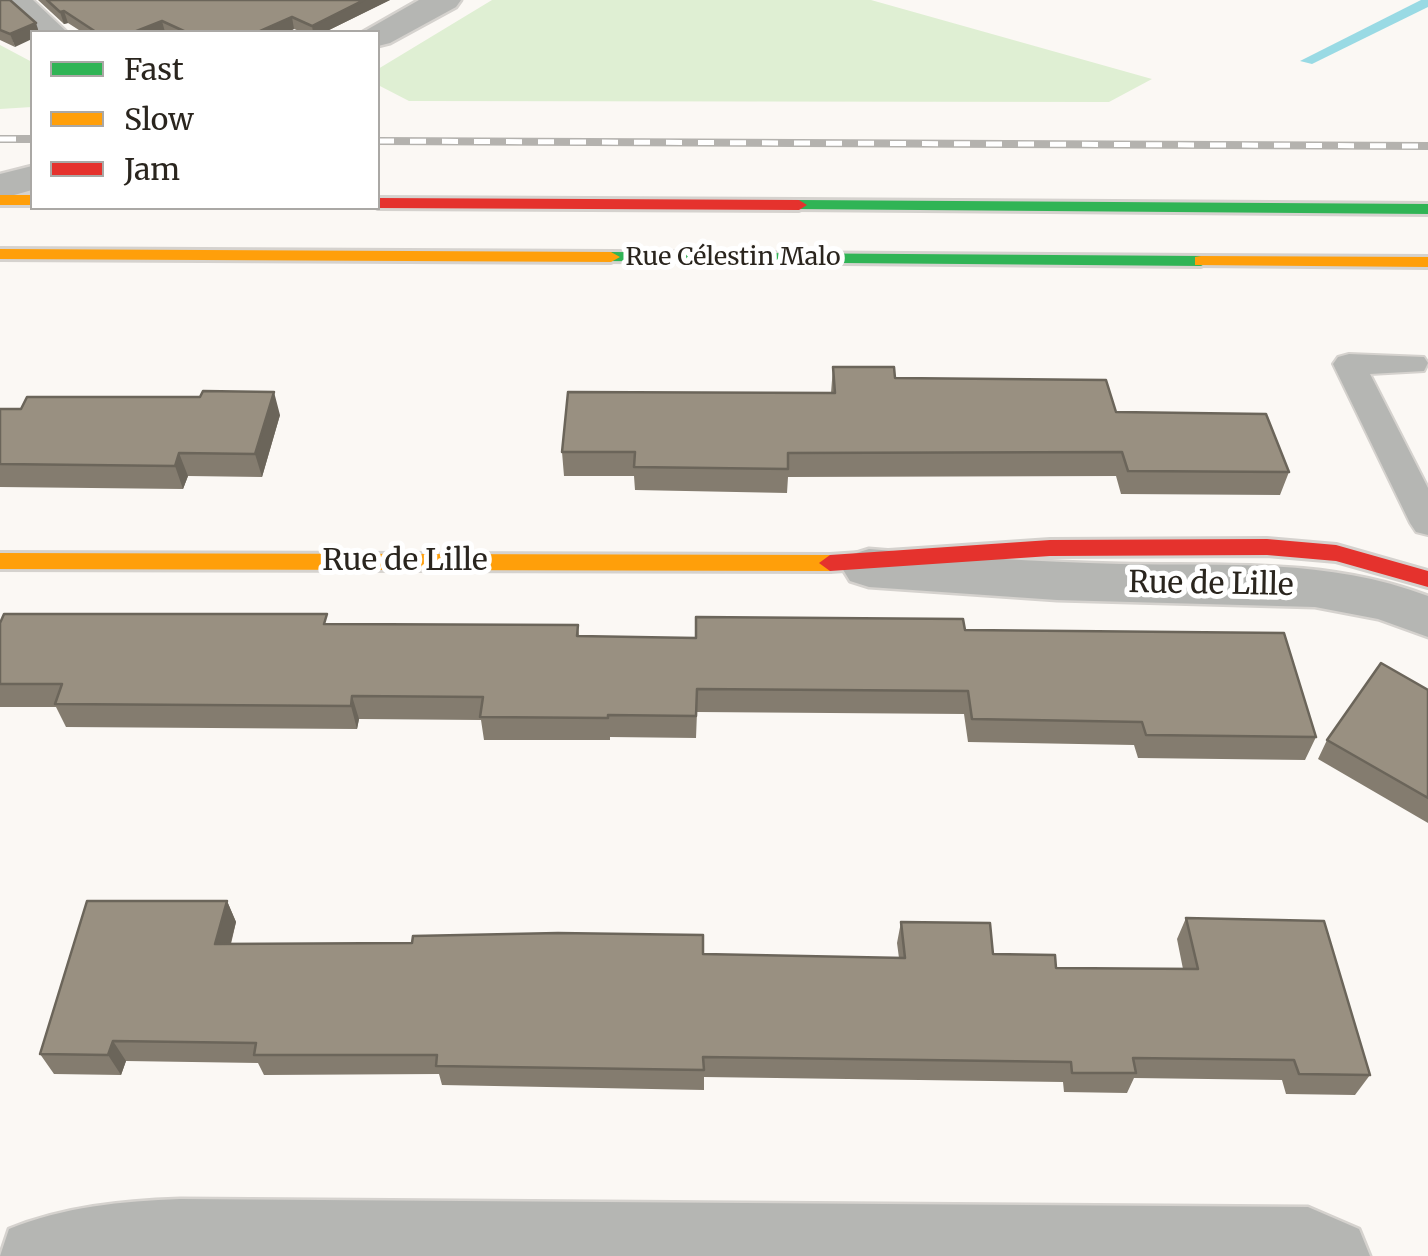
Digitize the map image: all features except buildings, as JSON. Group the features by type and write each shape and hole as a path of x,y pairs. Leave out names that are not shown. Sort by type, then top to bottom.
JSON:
{"main road":[{"path":"0,200 30,201"},
{"name":"Rue Célestin Malo","path":"380,203 1428,209"},
{"name":"Rue Célestin Malo","path":"0,257 38,254 1427,262"},
{"name":"Rue de Lille","path":"0,561 811,564 1050,548 1298,548 1372,561 1428,579"}],"street":[{"path":"380,35 444,0"},
{"path":"0,188 30,179"},
{"path":"0,212 30,202"},
{"name":"Rue de Lille","path":"811,564 1028,580 1308,586 1382,599 1428,616"},
{"path":"36,1256 123,1239 180,1236 1169,1249 1308,1245 1332,1256"}],"lane":[{"path":"18,0 53,30"},
{"path":"1413,364 1349,364 1428,523"}],"green space":[{"path":"492,0 871,0 1152,79 1109,102 409,101 380,86 380,68"},
{"path":"0,45 30,61 30,107 0,109"}],"waterway":[{"path":"1307,61 1428,2"}],"railway":[{"path":"0,139 30,139"},
{"path":"380,141 1428,146"}],"traffic: fast":[{"path":"799,205 1428,209"},
{"path":"611,257 1201,261"}],"traffic: slow":[{"path":"0,200 30,200"},
{"path":"0,254 611,257"},
{"path":"1201,261 1428,262"},
{"path":"0,561 830,563"}],"traffic: jam":[{"path":"380,203 799,205"},
{"path":"830,563 1050,548 1267,547 1336,553 1428,579"}]}
